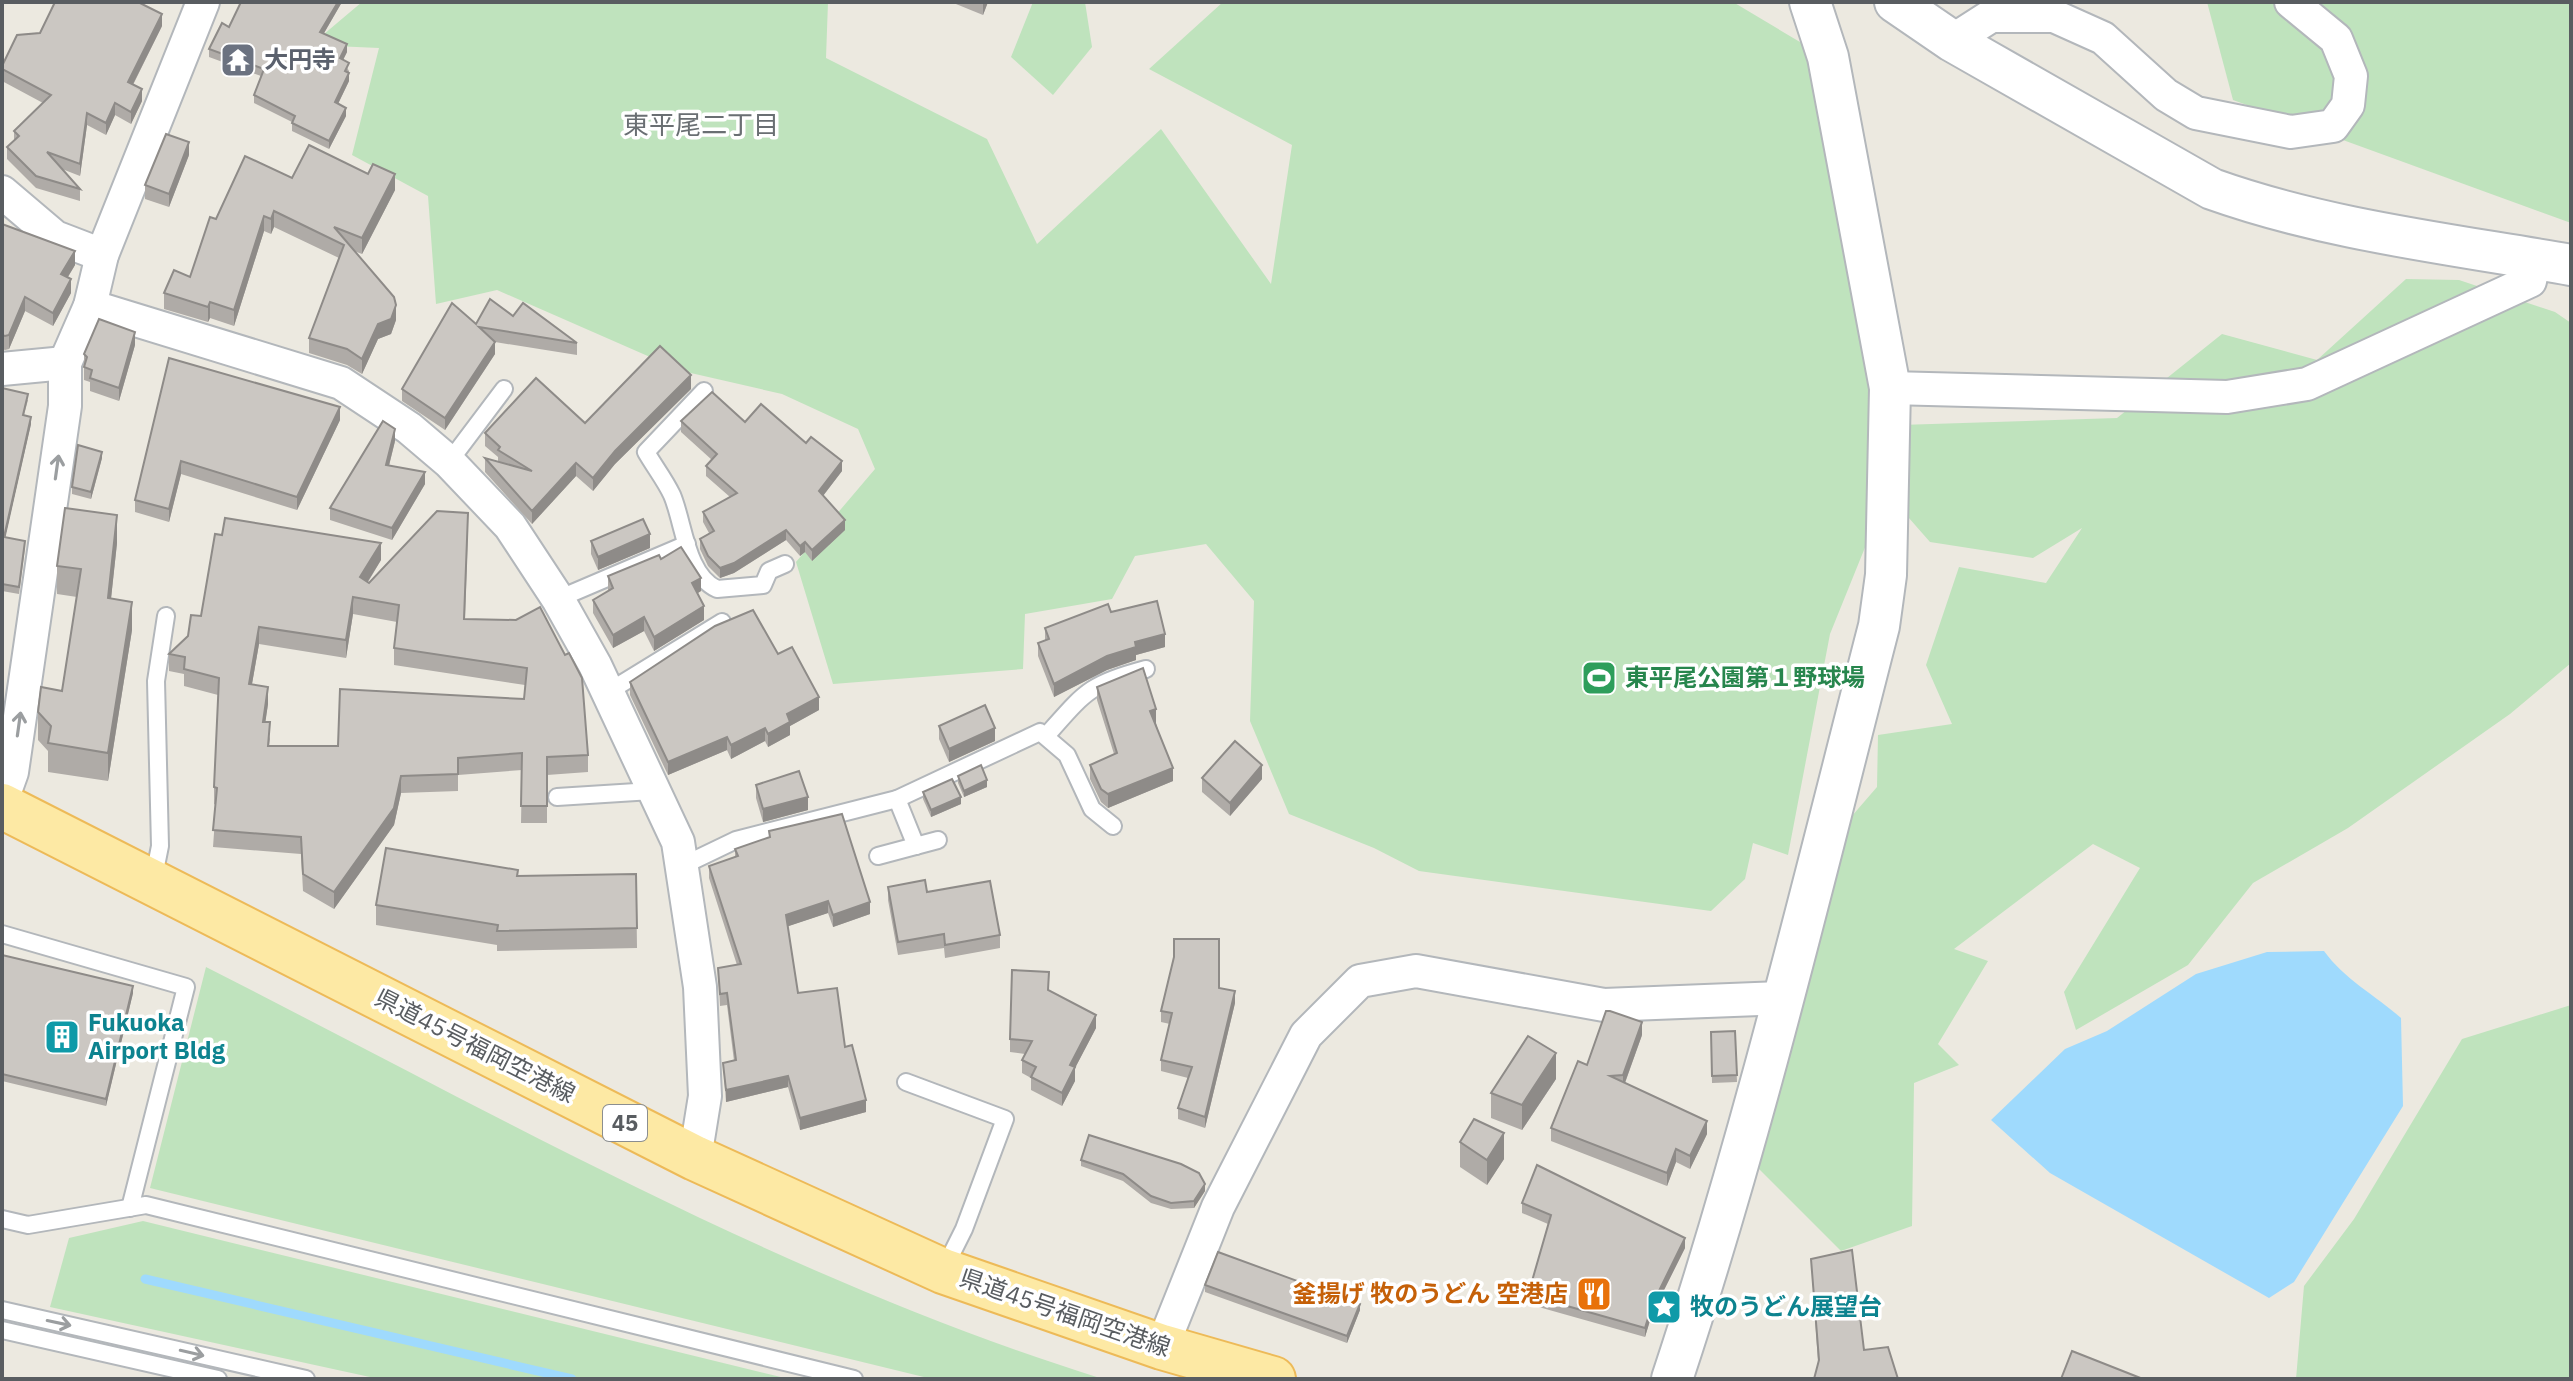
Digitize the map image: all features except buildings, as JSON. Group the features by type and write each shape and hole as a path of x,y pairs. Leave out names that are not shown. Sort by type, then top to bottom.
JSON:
{"main road":[{"name":"県道45号福岡空港線","path":"2,803 695,1158 943,1271 1162,1347 1273,1379"}],"street":[{"path":"2,803 12,772 65,406 65,363 90,306 102,255 203,2"},
{"path":"1672,1379 1716,1245 1783,998 1879,626 1886,575 1890,388 1828,57 1810,2"},
{"path":"1895,2 1952,41 2212,189 2258,206 2313,218 2553,262"},
{"path":"1952,41 1991,16 2054,16 2103,38 2166,95 2196,113 2291,132 2333,126 2348,105 2351,76 2336,39 2291,2"},
{"path":"2,192 55,237 102,255"},
{"path":"1890,388 2227,397 2307,384 2530,281 2553,262"},
{"path":"90,306 341,383 409,428 449,462 510,526 558,599 608,692 678,842 684,865 700,987 705,1096 695,1158"},
{"path":"2,369 65,363"},
{"path":"1162,1347 1265,1135 1306,1035 1360,981 1416,971 1604,1005 1783,998"}],"lane":[{"path":"449,462 504,389"},
{"path":"704,391 646,452 672,495 687,544 702,577 717,589 763,585 769,571 785,564"},
{"path":"558,599 687,544"},
{"path":"153,882 160,846 156,681 166,616"},
{"path":"608,692 722,622"},
{"path":"1046,736 1086,691 1103,681 1146,669"},
{"path":"684,865 736,840 897,799 1040,732 1067,755 1092,809 1113,826"},
{"path":"557,797 652,791"},
{"path":"897,799 916,846"},
{"path":"878,856 938,840"},
{"path":"2,934 186,987 130,1208"},
{"path":"906,1082 1005,1119 964,1229 943,1271"},
{"path":"2,1219 28,1225 146,1205 854,1379"},
{"path":"2,1310 306,1379"},
{"path":"2,1330 218,1379"}],"green space":[{"path":"362,2 828,2 826,58 987,139 1037,244 1161,129 1271,284 1292,145 1149,69 1223,2 1733,2 1805,45 1900,425 2117,418 2222,334 2317,360 2406,279 2459,280 2555,312 2571,323 2571,663 2510,714 2348,828 2253,883 2188,965 2076,1030 2064,992 2140,868 2093,844 1954,949 1988,961 1938,1044 1959,1065 1914,1083 1912,1226 1841,1251 1746,1156 1813,861 1877,787 1878,735 1952,724 1926,665 1959,567 2046,583 2082,528 2033,558 1930,542 1887,493 1830,634 1788,855 1753,843 1745,879 1711,911 1419,871 1374,848 1289,814 1250,721 1254,601 1206,544 1135,556 1112,599 1025,614 1023,669 833,684 796,562 875,469 858,429 782,394 682,371 497,290 436,304 428,196 352,155 379,48 311,45"},
{"path":"1033,2 1085,2 1092,47 1053,95 1011,57"},
{"path":"2207,2 2571,2 2571,223 2233,100"},
{"path":"206,967 536,1137 758,1245 986,1339 1103,1379 932,1379 150,1188"},
{"path":"2571,1005 2571,1379 2296,1379 2304,1286 2354,1219 2462,1039"},
{"path":"143,1221 789,1379 379,1379 50,1307 69,1238"}],"water":[{"path":"2324,951 2350,978 2401,1018 2403,1106 2294,1282 2269,1298 2050,1173 1991,1120 2065,1049 2107,1031 2196,974 2267,952"}],"waterway":[{"path":"145,1279 572,1379"}],"place":[{"name":"大円寺","path":"238,60"},
{"name":"東平尾公園第１野球場","path":"1599,678"},
{"name":"Fukuoka Airport Bldg","path":"62,1037"},
{"name":"釜揚げ 牧のうどん 空港店","path":"1594,1294"},
{"name":"牧のうどん展望台","path":"1664,1307"}],"district":[{"name":"東平尾二丁目","path":"701,125"}]}
